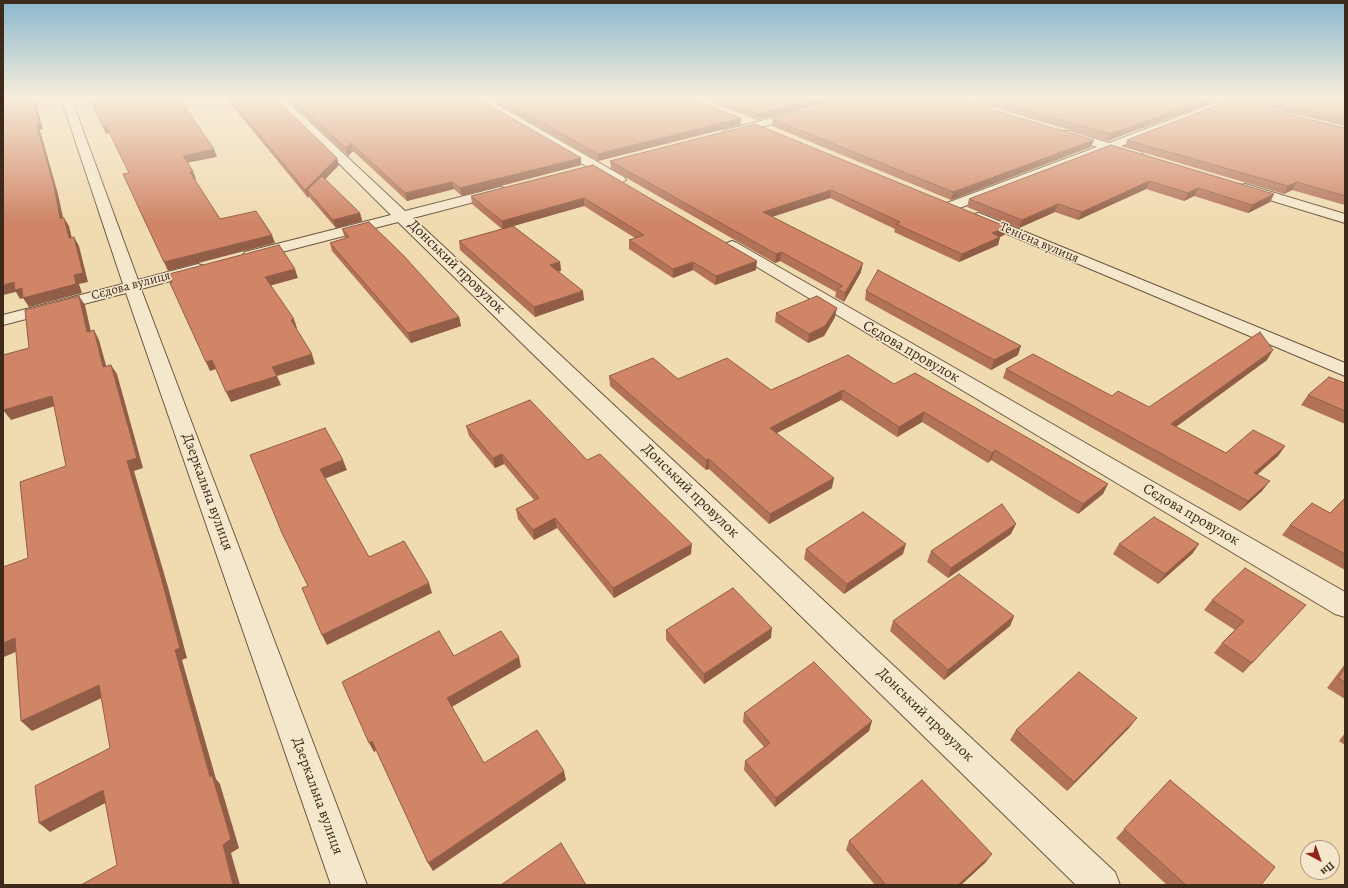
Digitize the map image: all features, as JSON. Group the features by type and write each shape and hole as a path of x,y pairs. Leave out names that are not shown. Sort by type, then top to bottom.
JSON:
{"street":[{"name":"Дзеркальна вулиця","path":"81,139 132,286 349,885"},
{"name":"Донський провулок","path":"322,139 1102,885"},
{"path":"548,139 637,191"},
{"path":"1085,139 1152,160"},
{"path":"952,206 1125,139"},
{"path":"1234,185 1345,218"},
{"path":"240,258 510,188"},
{"name":"Тенісна вулиця","path":"938,200 1345,370"},
{"name":"Сєдова провулок","path":"719,239 1345,606"},
{"name":"Сєдова вулиця","path":"3,320 209,266"}],"building":[{"path":"3,139 41,139 54,186 60,218 64,218 69,238 74,237 83,273 74,275 76,284 23,298 22,288 15,290 14,282 3,285"},
{"path":"113,139 207,139 214,149 183,156 193,171 190,172 220,219 256,211 272,235 164,262 123,174 129,173"},
{"path":"263,139 318,139 337,158 305,190"},
{"path":"337,139 549,139 581,158 460,188 452,182 405,193 351,143 346,148"},
{"path":"572,139 656,139 598,154"},
{"path":"694,139 793,139 1007,227 992,233 1000,237 962,254 896,224 900,222 831,190 763,212 863,263 845,293 837,289 843,286 781,252 776,254 610,161"},
{"path":"823,139 1094,140 953,192"},
{"path":"1345,139 1345,196 1297,182 1288,186 1127,140"},
{"path":"1111,145 1274,194 1252,205 1198,188 1188,193 1149,181 1082,212 1058,204 1022,220 969,199"},
{"path":"593,165 757,261 716,276 693,262 673,269 629,240 644,235 584,198 502,221 471,196"},
{"path":"322,176 360,213 333,220 307,190"},
{"path":"369,222 404,256 459,317 408,333 330,243 349,237 342,229"},
{"path":"513,226 560,262 550,265 583,291 534,307 459,241"},
{"path":"279,245 295,269 265,277 294,319 291,320 312,354 272,367 277,376 226,392 212,360 206,362 170,283 172,283 169,274"},
{"path":"878,270 1021,346 994,360 866,291"},
{"path":"79,296 87,332 94,330 103,367 111,365 137,458 127,461 180,648 175,650 210,777 212,775 231,839 223,845 233,885 81,885 117,865 103,790 39,823 35,786 110,748 99,685 21,721 15,638 3,643 3,567 28,558 20,482 66,466 52,396 3,410 3,355 29,348 25,310"},
{"path":"817,296 837,308 825,326 809,334 776,313"},
{"path":"1260,332 1273,350 1171,424 1226,453 1253,430 1285,446 1254,473 1270,481 1248,501 1006,369 1033,354 1112,396 1118,391 1149,407"},
{"path":"848,355 894,384 915,373 1108,484 1083,504 995,450 992,453 924,412 899,427 843,390 770,428 834,478 770,514 709,459 706,460 609,376 653,358 678,379 727,358 771,390"},
{"path":"1329,377 1345,383 1345,411 1308,395"},
{"path":"530,400 587,460 600,454 692,544 613,588 555,518 533,530 516,509 539,498 502,454 493,458 466,426"},
{"path":"325,428 343,460 320,469 369,557 404,541 429,583 322,635 302,588 308,586 282,533 250,455"},
{"path":"1345,498 1345,554 1290,525 1312,503 1330,513"},
{"path":"1002,504 1016,524 951,568 931,551"},
{"path":"863,512 906,544 847,584 806,549"},
{"path":"1154,517 1199,544 1165,574 1119,544"},
{"path":"1245,568 1306,605 1252,663 1222,643 1244,621 1212,600"},
{"path":"959,574 1014,616 948,670 893,621"},
{"path":"733,588 772,628 704,674 666,630"},
{"path":"439,631 454,656 501,631 519,657 447,698 484,763 537,730 564,771 428,863 372,741 369,743 342,682"},
{"path":"814,662 872,721 776,798 745,761 770,743 744,713"},
{"path":"1345,668 1345,682 1338,678"},
{"path":"1079,672 1137,718 1074,782 1016,730"},
{"path":"922,780 992,854 958,885 886,885 849,841"},
{"path":"1170,780 1275,867 1261,885 1186,885 1124,829"},
{"path":"561,843 586,885 501,885"}]}
